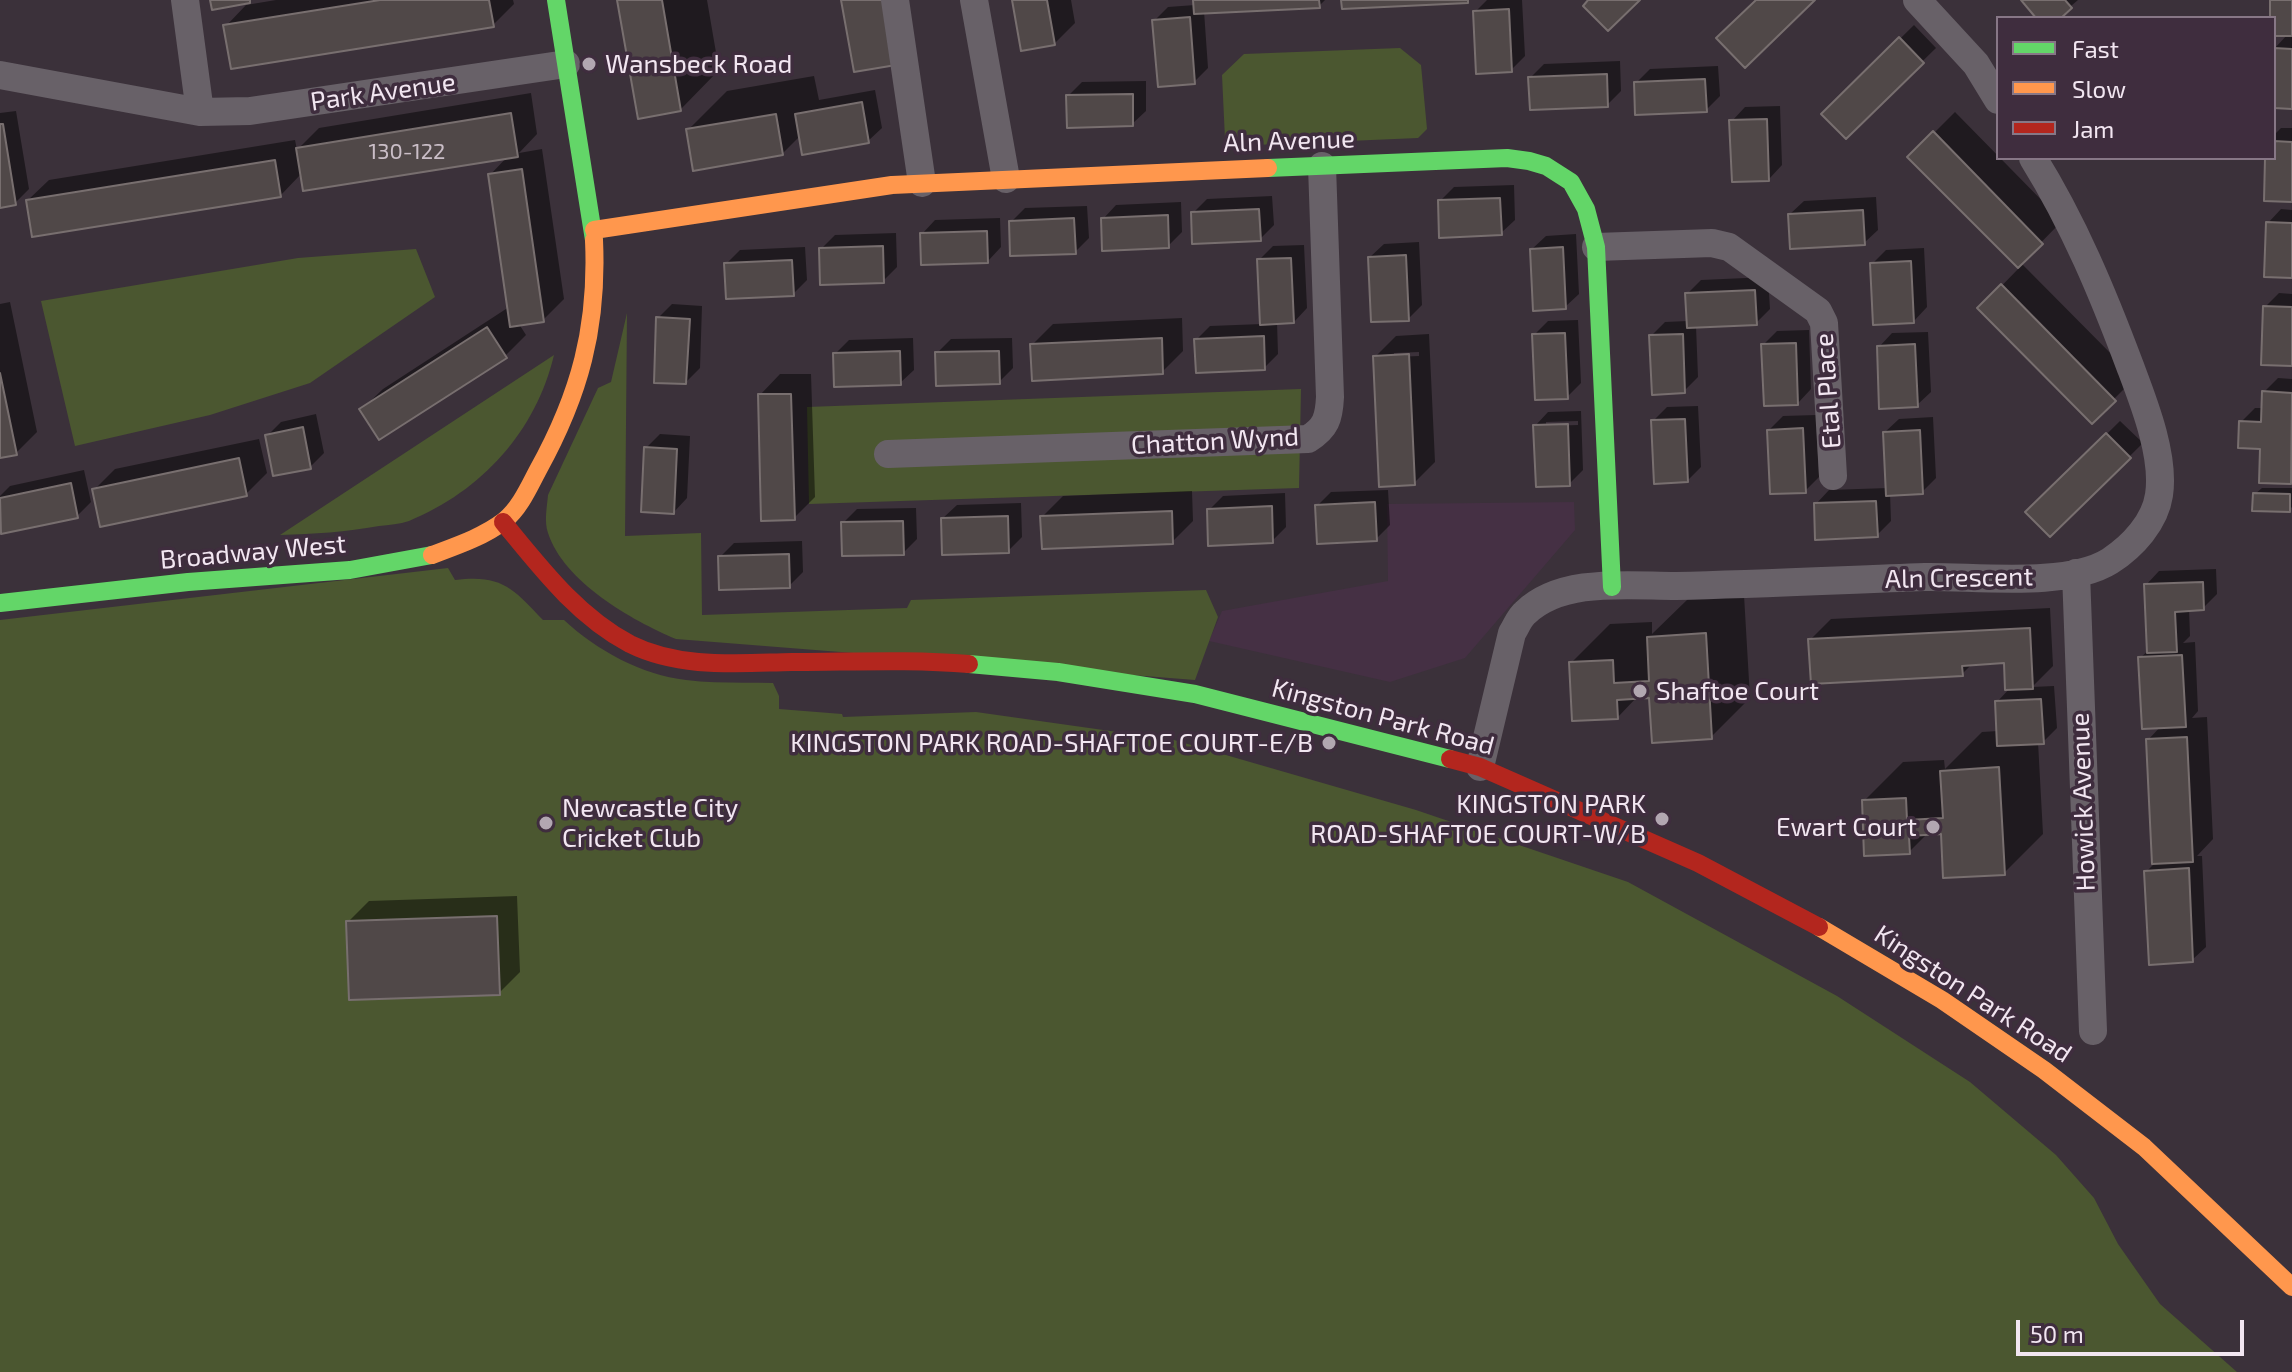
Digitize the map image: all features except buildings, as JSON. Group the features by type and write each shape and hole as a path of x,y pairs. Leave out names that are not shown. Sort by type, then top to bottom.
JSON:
{"street":[{"path":"185,0 200,112"},
{"path":"503,522 540,468 566,418 580,382 593,324 594,230 556,0"},
{"path":"895,0 922,183"},
{"path":"974,0 1006,179"},
{"path":"1917,0 1976,64 1996,97"},
{"name":"Park Avenue","path":"0,75 200,112 223,113 566,64"},
{"name":"Aln Avenue","path":"594,230 866,188 922,183 1507,158 1532,160 1552,167 1569,178 1582,193 1596,247 1612,587"},
{"name":"Aln Crescent","path":"1480,767 1512,633 1523,614 1546,598 1572,590 1612,587 1927,577 2039,578 2076,573 2108,562 2131,544 2151,520 2159,498 2161,475 2145,407 2097,279 2034,160"},
{"name":"Chatton Wynd","path":"888,454 1308,439 1322,430 1329,416 1330,397 1322,166"},
{"name":"Etal Place","path":"1596,247 1712,243 1729,247 1818,311 1824,323 1833,476"},
{"name":"Broadway West","path":"0,603 187,582 395,564 450,547 503,522"},
{"name":"Kingston Park Road","path":"503,522 584,613 631,644 666,657 710,663 928,661 1058,672 1195,694 1480,767 1698,863 1801,916 1942,1000 2044,1070 2144,1147 2292,1287"},
{"name":"Howick Avenue","path":"2076,573 2093,1031"}],"shaded area":[{"path":"1574,502 1575,530 1465,658 1390,682 1209,641 1222,611 1388,581 1387,504"}],"green space":[{"path":"1400,48 1421,65 1427,129 1418,138 1232,146 1225,139 1222,75 1244,54"},
{"path":"416,249 435,297 310,383 210,415 75,446 41,301 298,258"},
{"path":"627,313 625,536 701,533 702,615 907,608 911,600 1206,590 1218,617 1195,680 676,639 620,610 568,568 556,551 546,519 548,495 598,388 611,382"},
{"path":"554,355 546,383 519,433 502,455 460,493 402,523 280,535"},
{"path":"1301,389 1299,488 809,504 807,407"},
{"path":"448,568 455,580 484,579 505,586 543,620 564,620 605,651 636,667 697,681 773,683 779,696 779,709 842,714 843,717 976,712 1174,740 1416,810 1628,882 1837,996 1970,1082 2056,1155 2094,1198 2118,1244 2160,1304 2237,1372 0,1372 0,620"}],"traffic: fast":[{"path":"556,0 594,240"},
{"path":"1268,168 1507,158 1546,166 1571,182 1586,209 1596,247 1612,587"},
{"path":"0,603 188,582 350,570 432,555"},
{"path":"969,664 1058,672 1195,694 1450,759"}],"traffic: slow":[{"path":"594,230 892,185 1268,168"},
{"path":"432,555 460,545 496,527 510,516 524,497 553,442 575,387 589,331 593,302 594,240"},
{"path":"1819,927 1942,1000 2044,1070 2144,1147 2292,1287"}],"traffic: jam":[{"path":"503,522 576,605 611,633 649,652 710,663 903,661 969,664"},
{"path":"1450,759 1480,767 1698,863 1819,927"}],"place":[{"name":"Wansbeck Road","path":"589,64"},
{"name":"Shaftoe Court","path":"1640,691"},
{"name":"KINGSTON PARK ROAD-SHAFTOE COURT-E/B","path":"1329,743"},
{"name":"KINGSTON PARK ROAD-SHAFTOE COURT-W/B","path":"1662,819"},
{"name":"Newcastle City Cricket Club","path":"546,823"},
{"name":"Ewart Court","path":"1933,827"}]}
